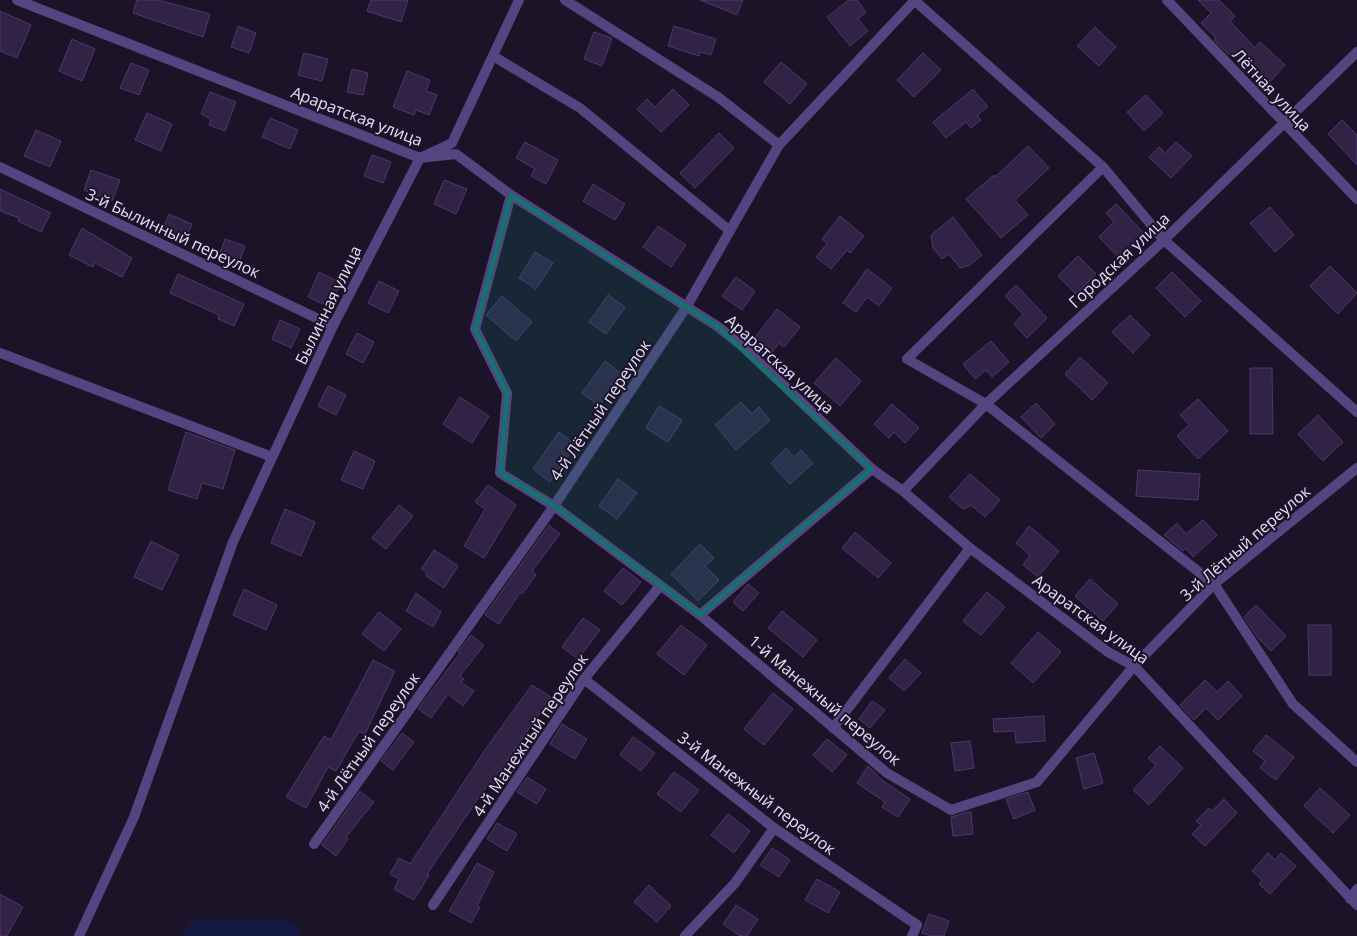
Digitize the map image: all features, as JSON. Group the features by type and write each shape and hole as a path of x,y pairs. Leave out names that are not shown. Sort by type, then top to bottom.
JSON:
{"street":[{"name":"Араратская улица","path":"17,0 420,158 456,154 511,195 688,306 741,346 872,469 903,491 970,548 1108,652 1134,666 1353,902"},
{"path":"420,158 452,143 519,0"},
{"path":"565,0 718,97 779,145"},
{"path":"914,0 1103,167 1164,240 1357,412"},
{"name":"4-й Лётный переулок","path":"314,844 554,506 688,306 729,230 779,145 914,0"},
{"name":"Лётная улица","path":"1167,0 1282,123 1357,199"},
{"name":"Городская улица","path":"903,491 986,404 1164,240 1357,52"},
{"path":"493,56 580,108 729,230"},
{"name":"Былинная улица","path":"79,936 134,817 232,542 333,326 420,158"},
{"name":"3-й Былинный переулок","path":"0,167 333,326"},
{"path":"1103,167 907,359 986,404 1214,584 1293,704 1357,762"},
{"name":"1-й Манежный переулок","path":"511,195 475,329 507,393 500,473 554,506 659,587 700,616 887,773 950,810 1037,782 1134,666"},
{"path":"0,353 272,457"},
{"name":"3-й Лётный переулок","path":"1134,666 1214,584 1357,468"},
{"path":"700,616 872,469"},
{"path":"833,728 970,548"},
{"name":"4-й Манежный переулок","path":"433,905 584,679 659,587"},
{"name":"3-й Манежный переулок","path":"584,679 774,828 916,926 912,936"},
{"path":"685,936 735,882 774,828"},
{"path":"1353,902 1357,889"}],"highlighted area":[{"path":"511,195 717,326 872,469 700,615 554,506 500,473 507,393 475,329"}],"building":[{"path":"137,0 158,0 210,14 203,37 133,13"},
{"path":"371,0 408,0 401,22 367,11"},
{"path":"700,0 743,0 737,15"},
{"path":"849,0 857,0 866,12 858,19 868,31 850,46 827,17"},
{"path":"1198,0 1219,0 1235,16 1230,21 1255,48 1260,42 1285,65 1269,83 1234,51 1229,55 1214,40 1216,38 1201,23 1211,13"},
{"path":"0,11 31,25 17,58 0,51"},
{"path":"238,26 256,33 249,53 231,47"},
{"path":"674,26 716,39 711,55 700,52 699,56 668,46"},
{"path":"1095,27 1116,47 1099,66 1077,46"},
{"path":"594,32 612,38 602,66 584,59"},
{"path":"72,39 95,49 82,81 59,71"},
{"path":"304,53 328,59 322,81 298,75"},
{"path":"923,53 941,70 914,97 897,80"},
{"path":"781,62 807,84 790,104 764,82"},
{"path":"131,63 149,70 139,95 120,88"},
{"path":"352,69 368,73 363,95 347,92"},
{"path":"407,71 430,80 426,91 437,95 429,115 416,110 414,115 393,107"},
{"path":"673,89 689,105 661,132 637,109 647,99 655,107"},
{"path":"973,89 988,107 977,115 981,120 971,128 966,122 946,138 933,122"},
{"path":"210,92 236,102 225,131 209,125 211,119 201,114"},
{"path":"1146,95 1163,113 1144,131 1127,112"},
{"path":"147,113 172,124 161,151 135,140"},
{"path":"270,118 298,130 290,149 262,137"},
{"path":"1342,120 1357,135 1357,165 1328,134"},
{"path":"36,130 61,141 50,167 24,156"},
{"path":"719,133 734,148 695,188 680,173"},
{"path":"525,142 558,160 546,184 531,176 535,169 516,158"},
{"path":"1176,142 1192,156 1171,178 1149,157 1159,147 1165,153"},
{"path":"1028,146 1049,168 1015,200 1028,215 1001,238 966,199 994,175 995,177"},
{"path":"372,155 391,162 383,183 364,176"},
{"path":"91,170 120,180 112,201 84,190"},
{"path":"444,180 467,189 456,214 434,204"},
{"path":"593,184 625,204 615,220 583,201"},
{"path":"0,189 51,213 41,232 18,221 19,218 0,211"},
{"path":"1116,204 1145,234 1119,258 1099,237 1114,222 1106,213"},
{"path":"1270,207 1294,235 1275,252 1250,223"},
{"path":"169,214 192,224 184,242 161,232"},
{"path":"840,216 864,236 850,253 847,250 831,269 816,257 827,244 822,239"},
{"path":"953,217 982,255 970,265 960,268 949,254 942,259 933,248 931,235"},
{"path":"658,226 686,245 671,267 643,247"},
{"path":"82,228 132,258 122,277 95,263 93,267 69,255"},
{"path":"225,239 245,246 239,263 219,256"},
{"path":"535,252 553,263 536,289 519,278"},
{"path":"1078,256 1096,274 1076,294 1058,276"},
{"path":"1330,266 1357,293 1338,314 1310,286"},
{"path":"867,269 892,288 879,306 867,297 856,312 843,303"},
{"path":"319,272 341,283 330,307 308,297"},
{"path":"1172,272 1201,301 1185,317 1156,288"},
{"path":"178,274 244,304 234,326 218,319 219,315 170,293"},
{"path":"736,277 755,291 742,310 722,296"},
{"path":"379,281 399,291 388,313 368,303"},
{"path":"1016,285 1047,318 1027,338 1014,324 1023,314 1005,296"},
{"path":"608,295 625,307 606,334 589,322"},
{"path":"502,296 532,322 516,341 486,315"},
{"path":"777,309 800,327 784,347 779,343 768,357 750,344"},
{"path":"1130,315 1150,335 1133,353 1112,332"},
{"path":"280,320 300,329 291,348 272,339"},
{"path":"357,333 374,342 363,363 346,354"},
{"path":"991,341 1009,362 992,377 986,370 975,379 963,364"},
{"path":"1080,357 1108,383 1092,400 1065,374"},
{"path":"836,358 861,381 840,406 814,383"},
{"path":"605,361 622,374 599,406 582,393"},
{"path":"1250,368 1272,368 1273,434 1250,434"},
{"path":"328,386 346,395 336,415 318,406"},
{"path":"460,397 489,416 472,443 443,424"},
{"path":"1198,399 1228,431 1198,459 1177,436 1189,425 1180,415"},
{"path":"741,402 752,414 759,407 770,420 736,450 715,425"},
{"path":"1036,403 1055,424 1041,438 1021,417"},
{"path":"892,404 919,428 905,443 894,432 889,438 874,424"},
{"path":"659,406 682,420 668,442 646,428"},
{"path":"1318,415 1343,442 1323,461 1298,434"},
{"path":"186,432 235,450 223,489 202,483 197,499 168,490"},
{"path":"559,432 576,445 550,482 533,469"},
{"path":"786,448 794,457 801,450 813,463 790,484 771,463"},
{"path":"354,451 375,461 363,489 341,480"},
{"path":"1138,470 1200,474 1198,500 1136,496"},
{"path":"970,474 1000,500 985,517 971,505 963,509 949,497"},
{"path":"618,479 637,493 617,519 599,506"},
{"path":"488,485 516,505 484,558 464,546 485,509 475,502"},
{"path":"399,505 413,516 386,549 372,538"},
{"path":"285,509 315,522 301,556 271,543"},
{"path":"1203,520 1217,535 1193,557 1186,548 1183,551 1164,535 1177,523 1186,534"},
{"path":"549,525 560,534 532,571 536,575 522,594 520,593 499,624 485,615"},
{"path":"1029,526 1059,551 1038,577 1023,565 1030,555 1016,543"},
{"path":"855,532 891,563 878,578 842,548"},
{"path":"151,541 179,555 162,590 134,577"},
{"path":"700,544 714,558 705,566 719,580 698,601 671,574"},
{"path":"434,550 458,566 444,588 426,576 427,573 421,569"},
{"path":"623,568 641,582 622,605 604,591"},
{"path":"1090,579 1118,604 1103,621 1075,596"},
{"path":"748,584 759,593 743,611 733,602"},
{"path":"244,589 277,605 266,630 233,615"},
{"path":"987,592 1005,607 981,635 963,621"},
{"path":"416,593 441,612 433,627 406,611"},
{"path":"1256,605 1286,636 1271,651 1258,638 1244,617"},
{"path":"782,611 817,640 803,657 768,628"},
{"path":"379,612 401,629 384,651 362,634"},
{"path":"583,618 600,630 578,659 562,647"},
{"path":"681,625 707,645 684,675 657,654"},
{"path":"1308,625 1331,625 1331,675 1309,675"},
{"path":"1038,632 1061,652 1033,683 1011,663"},
{"path":"471,635 484,645 460,676 464,679 461,682 474,691 463,706 448,694 431,718 418,709 460,653 458,652"},
{"path":"905,659 921,673 904,691 889,678"},
{"path":"373,660 395,671 365,734 359,731 336,771 328,767 306,808 286,797 324,736 331,740"},
{"path":"1205,680 1217,692 1228,681 1242,696 1218,720 1206,708 1194,720 1180,705"},
{"path":"532,685 551,697 507,760 509,762 507,764 515,769 505,785 497,780 492,787 488,784 427,874 429,875 414,900 394,889 399,879 390,874 399,858 410,864 487,747"},
{"path":"773,693 793,709 764,745 744,729"},
{"path":"872,701 885,710 870,728 859,719"},
{"path":"1044,716 1045,741 1016,743 1015,731 994,732 993,719"},
{"path":"562,724 587,739 575,759 550,744"},
{"path":"402,733 414,742 393,770 381,761"},
{"path":"1266,735 1294,757 1276,780 1260,768 1265,761 1253,751"},
{"path":"633,737 655,753 641,771 620,755"},
{"path":"827,739 847,755 832,772 813,755"},
{"path":"970,741 974,768 955,771 951,743"},
{"path":"1160,746 1183,768 1149,805 1133,790 1156,765 1148,758"},
{"path":"1094,753 1103,783 1084,789 1076,758"},
{"path":"868,766 883,781 910,799 898,817 882,807 885,802 857,783"},
{"path":"674,772 699,790 681,812 657,794"},
{"path":"527,777 546,789 537,804 517,792"},
{"path":"1320,788 1350,815 1333,833 1304,806"},
{"path":"360,791 374,802 346,837 348,839 336,856 322,845"},
{"path":"1028,792 1035,810 1014,819 1006,799"},
{"path":"1224,799 1237,813 1205,846 1192,834 1201,825 1196,821 1209,808 1212,811"},
{"path":"971,812 973,834 953,836 951,817"},
{"path":"728,814 750,831 734,853 711,835"},
{"path":"497,823 517,834 507,851 487,839"},
{"path":"772,848 790,860 779,877 760,865"},
{"path":"1268,853 1275,860 1281,853 1296,866 1270,894 1259,884 1262,880 1252,871"},
{"path":"477,863 494,872 477,906 480,907 471,923 449,911"},
{"path":"817,879 840,892 828,913 805,900"},
{"path":"649,885 671,906 657,922 634,902"},
{"path":"0,894 23,907 7,936 0,936"},
{"path":"736,905 758,919 747,936 740,936 723,924"},
{"path":"929,914 949,921 944,936 931,936 922,933"}],"waterway":[{"path":"199,936 201,934 280,934 284,936"}]}
